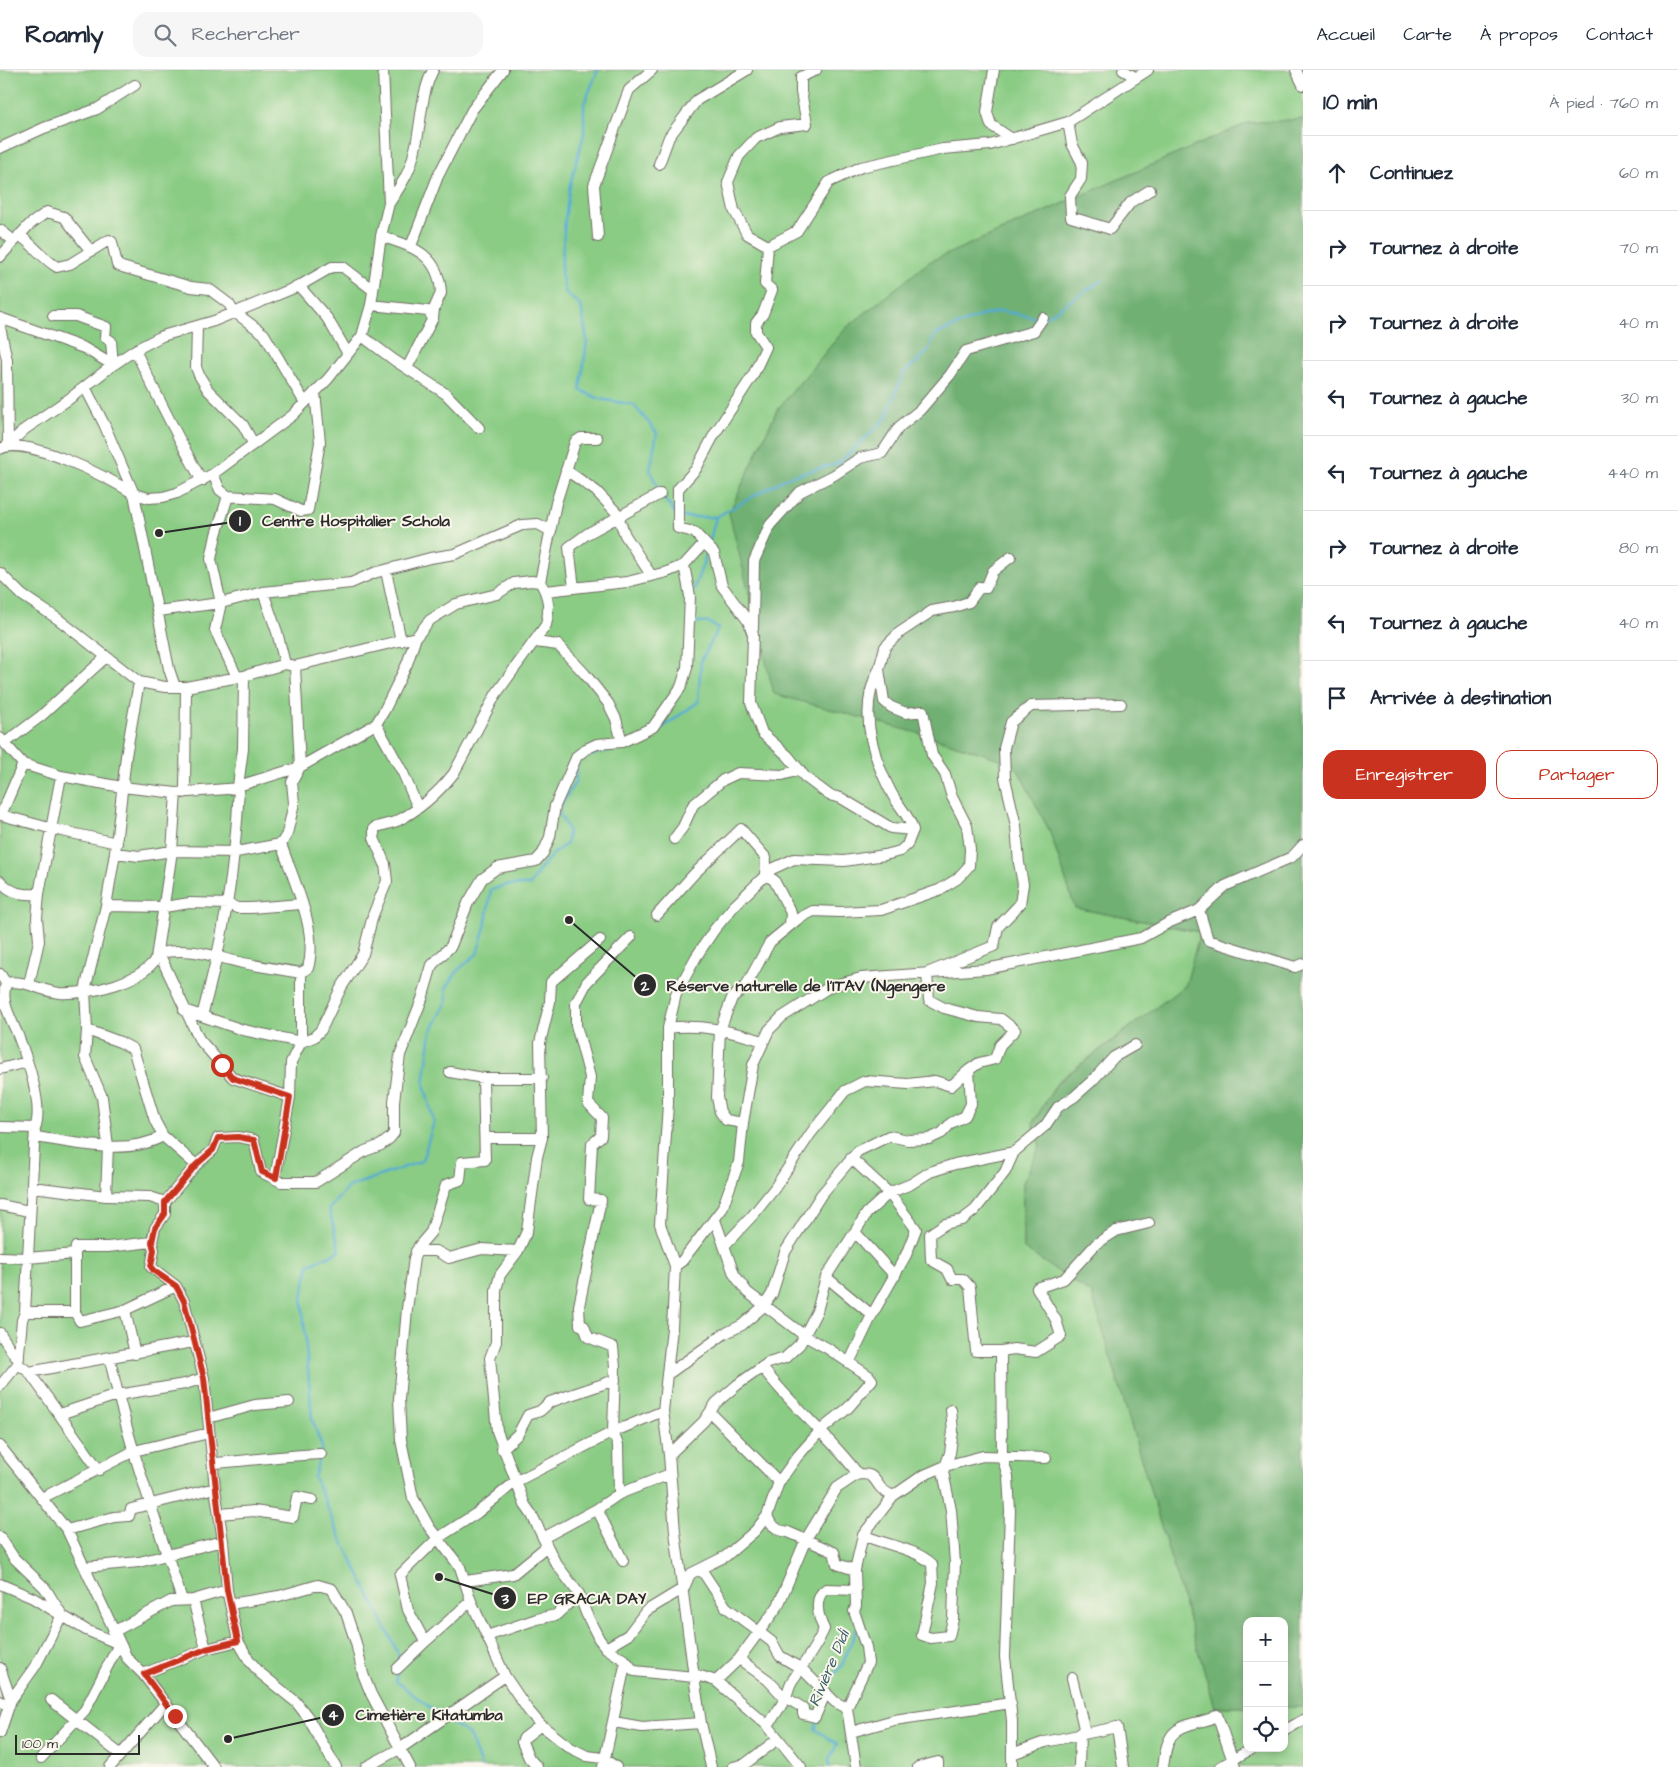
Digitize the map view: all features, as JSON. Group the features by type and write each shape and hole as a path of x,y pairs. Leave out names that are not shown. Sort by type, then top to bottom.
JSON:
{"street":[{"path":"4,447 36,448 51,453 134,494 149,498 164,497 202,481 294,415 362,336 371,304 381,236 389,203 383,70"},
{"path":"389,203 407,175 413,158 420,107 425,85 432,70"},
{"path":"411,246 438,176 472,110 503,70"},
{"path":"598,237 594,185 630,90 652,70"},
{"path":"659,164 669,137 697,100 747,70"},
{"path":"768,246 747,234 734,210 728,182 739,156 756,138 780,127 807,124 801,92 801,77 816,70"},
{"path":"994,70 987,112 991,125 1012,139"},
{"path":"1123,70 1135,77"},
{"path":"768,246 798,231 829,182 861,167 943,149 990,145 1068,122 1148,70"},
{"path":"1296,70 1303,85"},
{"path":"0,148 44,128 97,109 135,85"},
{"path":"1068,122 1072,144 1082,163 1081,179 1070,196 1071,217 1110,229 1130,202 1150,190"},
{"path":"0,257 40,215 47,212 64,217 90,250"},
{"path":"0,230 34,245 44,257 57,267 70,264 109,240 112,242 117,265 191,287 206,287 264,334 305,403"},
{"path":"381,236 411,246 432,262 438,275 441,293 434,309 433,318 407,368"},
{"path":"753,636 741,610 728,597 722,586 714,553 694,532 678,528 678,489 696,469 714,435 753,375 766,347 756,332 756,323 763,314 772,290 765,284 768,246"},
{"path":"4,447 25,428 85,387 113,365 135,350 162,336 196,326 299,286 338,265 343,266 373,290"},
{"path":"299,286 327,318 347,352"},
{"path":"371,304 428,310 433,318"},
{"path":"53,316 76,316 106,327 105,337 111,341 113,365"},
{"path":"0,318 84,348 113,365"},
{"path":"913,830 891,828 841,798 828,795 762,733 751,703 754,561 770,525 800,492 834,475 860,458 882,453 900,427 920,410 950,375 966,352 1034,331 1043,318"},
{"path":"196,326 196,367 198,376 208,390 243,425 253,443"},
{"path":"0,327 7,360 4,388 4,447"},
{"path":"362,336 446,394 479,428"},
{"path":"135,350 170,418 179,442 202,481"},
{"path":"85,387 104,424 134,494 157,611 175,688"},
{"path":"213,474 220,490 228,496 275,499 301,511 308,510 320,442 315,392"},
{"path":"184,1010 243,1030 301,1042 314,1037 322,1030 341,988 363,954 368,941 373,915 387,882 385,864 374,838 374,828 396,822 418,808 446,783 454,772 496,694 546,625 549,613 546,591 540,582 556,503 575,442 580,438 597,438"},
{"path":"566,470 596,491 620,517 626,535 651,575"},
{"path":"574,588 569,547 588,534 660,494"},
{"path":"202,1016 219,956 229,904 236,852 243,749 240,677 215,630 221,603 211,560 216,535 228,496"},
{"path":"157,611 221,603 263,592 351,583 374,573 430,558 455,554 522,525 538,524 551,531"},
{"path":"546,591 627,582 667,572 684,565 704,544"},
{"path":"711,1767 701,1724 694,1675 684,1588 675,1532 669,1455 663,1411 675,1266 660,1224 668,1104 668,1028 676,994 696,957 729,912 765,876 794,859 844,861 885,856 900,851 907,845 913,830 910,817 894,796 879,768 870,738 870,684 879,669 885,647 899,633 932,610 954,607 969,602 980,587 986,588 993,571 1011,557"},
{"path":"336,1767 307,1716 296,1702 248,1660 238,1641 227,1590 204,1378 193,1342 186,1307 176,1286 151,1267 154,1250 152,1242 155,1228 165,1214 165,1202 196,1165 213,1150 218,1138 238,1137 254,1140 262,1172 281,1182 316,1182 365,1151 381,1145 394,1133 394,1101 400,1055 422,999 432,965 451,946 468,904 482,879 497,868 520,866 536,861 543,853 550,837 555,806 576,756 597,744 622,742 653,727 681,687 687,668 690,596 684,565"},
{"path":"386,571 401,641"},
{"path":"0,573 22,595 139,682 175,688 240,677 416,637"},
{"path":"106,657 42,716 3,741 23,764 61,776 122,787 181,793 239,787 300,767 376,724 407,664 416,637 430,620 456,604 497,594 514,583 540,582"},
{"path":"23,764 1,815 139,856 172,851 236,852 281,844 287,834 294,802 292,782 300,767 300,730 290,665 263,592"},
{"path":"535,642 558,645 585,674 608,703 616,719 622,742"},
{"path":"743,1123 726,1120 720,1112 717,1097 720,1030 732,998 746,986 770,942 790,925 813,911 873,910 898,904 939,890 957,879 969,866 970,849 967,826 952,797 945,774 932,755 923,711 906,713 891,708 884,701 879,669"},
{"path":"106,1196 108,1146 102,1097 85,1057 87,1030 84,990 106,906 116,848 131,722 139,682"},
{"path":"186,687 181,793 157,957 199,1039 233,1078 290,1097"},
{"path":"927,973 994,946 998,927 1020,904 1023,884 1016,826 1005,778 1004,748 1011,722 1031,706 1121,704"},
{"path":"376,724 403,773 418,808"},
{"path":"674,840 683,827 693,805 723,780 738,773 782,775 800,770"},
{"path":"29,984 39,942 37,918 39,894 53,830 61,776"},
{"path":"657,915 694,874 741,829 766,858 765,876"},
{"path":"0,1386 18,1361 22,1320 25,1312 29,1211 35,1132 38,1120 38,1108 27,1062 19,1036 6,1010 3,978 59,993 108,988 134,977 157,957 179,949 301,973 308,968 311,946 308,922 281,844"},
{"path":"675,1266 682,1261 722,1209 739,1162 752,1065 763,1041 782,1017 830,986 861,978 986,969 1140,938 1168,923 1199,910 1225,886 1292,857 1303,845"},
{"path":"765,876 774,880 791,913 790,925"},
{"path":"0,880 7,888 18,894 39,894"},
{"path":"106,906 164,907 190,902 229,904 237,908 251,908 301,904"},
{"path":"1199,910 1208,940 1295,967 1303,964"},
{"path":"619,1494 618,1444 613,1432 613,1347 588,1337 584,1326 580,1325 579,1306 601,1200 589,1199 592,1144 601,1136 602,1118 588,1103 590,1077 576,1026 576,1003 588,982 631,938"},
{"path":"600,940 551,982 550,1002 540,1043 542,1138 537,1157 527,1231 518,1251 500,1275 496,1290 496,1342 490,1358 497,1431 515,1482 555,1562 579,1594 586,1613 606,1648 626,1661 634,1671 694,1675 716,1681 768,1726 801,1767"},
{"path":"276,1178 290,1097 291,1062 301,1042 301,973"},
{"path":"724,1246 764,1202 811,1133 845,1091 866,1081 908,1084 935,1081 951,1086 979,1063 995,1060 1000,1045 1014,1030 1001,1019 978,1017 944,1008 929,1000 927,973"},
{"path":"668,1028 688,1026 720,1030 763,1041"},
{"path":"87,1030 134,1049 147,1098 155,1121 163,1136 196,1165"},
{"path":"1136,1045 1114,1057 1092,1081 1074,1097 1058,1107 1045,1126 1014,1152 1005,1172 975,1210 962,1220 945,1224 930,1234 932,1260 947,1269 952,1279 963,1279 970,1286 976,1351 1014,1349 1036,1352 1061,1336 1056,1320 1037,1288 1064,1279 1096,1244 1116,1231 1149,1223"},
{"path":"0,1069 27,1062"},
{"path":"668,1362 671,1372 700,1350 742,1325 764,1306 772,1294 785,1252 821,1195 858,1151 889,1136 908,1140 929,1139 942,1133 951,1123 965,1116 971,1104 969,1070"},
{"path":"450,1072 483,1078 542,1078"},
{"path":"483,1078 486,1138 485,1160 462,1162 460,1180 446,1184 431,1232 416,1251 407,1309 399,1399 401,1440 413,1498 429,1527 460,1567 471,1601 505,1676 528,1710 541,1725 569,1747 616,1767"},
{"path":"0,1127 108,1146 141,1145 163,1136"},
{"path":"486,1138 542,1138"},
{"path":"669,1455 704,1421 716,1403 737,1385 762,1367 785,1358 793,1352 805,1336 817,1311 826,1277 868,1213 889,1193 912,1184 930,1172 955,1164 1014,1152"},
{"path":"849,1363 872,1315 895,1276 916,1229 889,1193 851,1158"},
{"path":"32,1187 106,1196 150,1197 165,1202"},
{"path":"0,1205 29,1211"},
{"path":"606,1648 628,1635 646,1611 684,1588 690,1574 737,1548 767,1516 779,1482 797,1457 821,1430 848,1408 872,1380 828,1348 805,1336 747,1292 734,1274 715,1220"},
{"path":"855,1232 895,1276"},
{"path":"152,1242 108,1247 76,1247 75,1312 80,1321 125,1310 176,1286"},
{"path":"416,1251 436,1251 450,1258 482,1249 518,1251"},
{"path":"0,1257 27,1258 75,1254"},
{"path":"826,1277 872,1315"},
{"path":"125,1310 135,1354"},
{"path":"25,1312 75,1312"},
{"path":"0,1333 18,1361 29,1372 99,1470"},
{"path":"29,1372 110,1359 193,1342"},
{"path":"1001,1351 1002,1457 1008,1476 1010,1511 1005,1657 1011,1704 1012,1767"},
{"path":"110,1359 117,1395 168,1556 206,1649"},
{"path":"762,1367 782,1393 821,1430 858,1474"},
{"path":"60,1414 117,1395 185,1384 204,1378"},
{"path":"502,1449 518,1434 528,1415 540,1411 550,1402 614,1380"},
{"path":"208,1418 255,1405 289,1402"},
{"path":"863,1534 876,1541 922,1555 932,1564 933,1583 922,1635 930,1638 949,1636 953,1619 955,1563 951,1510 943,1472 950,1453 953,1431 951,1410"},
{"path":"425,1642 408,1610 400,1575 438,1538 477,1513 515,1482 613,1432 663,1411"},
{"path":"710,1412 779,1482"},
{"path":"42,1498 134,1451 209,1433"},
{"path":"0,1446 67,1530 86,1567 113,1632 127,1658 144,1674 214,1767"},
{"path":"212,1463 253,1461 278,1456 321,1454"},
{"path":"856,1767 847,1708 868,1663 866,1646 854,1611 855,1570 863,1534 893,1496 922,1476 945,1466 983,1456 1046,1458"},
{"path":"466,1581 512,1574 545,1542 619,1494 670,1474"},
{"path":"716,1681 739,1659 778,1606 806,1539 837,1488 858,1474 868,1474 876,1479 880,1488 893,1496"},
{"path":"67,1530 114,1517 130,1516 131,1509 215,1488"},
{"path":"219,1514 254,1511 293,1517 297,1498 312,1500"},
{"path":"597,1509 623,1561"},
{"path":"767,1516 770,1524 779,1530 806,1539 834,1552 837,1564 855,1570"},
{"path":"0,1537 14,1558 44,1588 62,1615"},
{"path":"86,1567 111,1566 168,1556 223,1541"},
{"path":"701,1569 726,1607 772,1642 780,1656 802,1669 835,1702 847,1708"},
{"path":"0,1584 6,1585 86,1630 119,1644"},
{"path":"230,1604 278,1596 318,1585 332,1589 346,1613 356,1643 363,1674 371,1694 410,1767"},
{"path":"768,1726 786,1698 791,1682 802,1669 806,1658 820,1639 824,1629 820,1622 818,1599 822,1592 826,1589 856,1590"},
{"path":"113,1632 171,1601 187,1600 227,1590"},
{"path":"487,1636 537,1619 556,1615 579,1594"},
{"path":"397,1669 471,1601"},
{"path":"7,1702 36,1665 62,1615"},
{"path":"144,1674 206,1649 238,1641"},
{"path":"41,1758 85,1710 119,1644"},
{"path":"739,1659 768,1680 786,1698 803,1708 803,1714 815,1718 828,1693"},
{"path":"603,1763 614,1722 626,1661"},
{"path":"0,1668 7,1702 0,1733"},
{"path":"366,1767 401,1748 505,1676"},
{"path":"1072,1678 1084,1728 1080,1734 1079,1767"},
{"path":"51,1700 120,1754"},
{"path":"110,1767 166,1703"},
{"path":"851,1732 894,1720 1011,1704"},
{"path":"1164,1767 1170,1737 1177,1728 1209,1721 1217,1715 1234,1763"},
{"path":"1288,1729 1303,1720"},
{"path":"614,1722 642,1727 701,1724"},
{"path":"537,1767 529,1758 522,1742 524,1738 541,1725"},
{"path":"1012,1754 1024,1748 1116,1727 1122,1767"},
{"path":"733,1767 745,1764 778,1739"},
{"path":"1220,1767 1234,1763 1248,1752"},
{"path":"918,1767 938,1762 938,1767"}],"green space":[{"path":"0,70 1303,70 1303,119 1248,123 929,262 845,329 777,410 729,513 932,737 1015,764 1050,832 1075,908 1200,932 1186,985 1058,1081 1033,1123 1040,1146 1023,1183 1023,1248 1092,1294 1215,1707 1243,1707 1243,1752 1288,1752 1288,1707 1303,1707 1303,1767 0,1767"},
{"path":"1303,119 1303,1707 1288,1707 1288,1617 1243,1617 1243,1707 1215,1707 1092,1294 1023,1248 1023,1183 1040,1146 1033,1123 1058,1082 1186,985 1200,932 1075,908 1050,832 1015,764 932,737 774,694 729,513 777,410 845,329 929,262 1248,123"}],"waterway":[{"path":"598,70 584,104 584,134 570,185 561,272 565,292 581,306 587,341 580,390 600,399 634,405 657,433 650,470 659,491"},
{"path":"1046,317 1102,280"},
{"path":"681,517 716,517 788,477 839,463 885,419 903,374 927,352 935,335 977,317 1001,311 1038,318"},
{"path":"662,496 675,513"},
{"path":"709,544 716,517"},
{"path":"693,591 708,550"},
{"path":"582,758 604,751 637,746 698,702 701,661 718,629 710,623 694,622 694,617"},
{"path":"321,1452 322,1447 312,1419 302,1297 309,1264 340,1251 329,1209 348,1187 422,1161 434,1122 424,1084 431,1032 447,1002 446,988 459,969 477,954 485,927 491,890 507,885 530,885 550,857 567,844 568,830 558,810 576,781 577,765"},
{"path":"319,1458 314,1477 338,1532 399,1655 398,1662"},
{"name":"Rivière Didi","path":"828,1691 832,1678 842,1665 857,1628"},
{"path":"397,1672 396,1681 442,1717"},
{"path":"447,1720 470,1736 481,1767"},
{"name":"Rivière Didi","path":"818,1720 815,1729 837,1744 829,1760 829,1767"}],"place":[{"name":"Centre Hospitalier Schola","path":"159,533"},
{"name":"Réserve naturelle de l'ITAV (Ngengere","path":"569,920"},
{"name":"EP GRACIA DAY","path":"439,1577"},
{"name":"Cimetière Kitatumba","path":"228,1739"}],"route":[{"path":"175,1716 144,1674 206,1649 238,1641 227,1590 204,1378 193,1342 184,1301 176,1286 151,1267 154,1250 152,1242 155,1228 165,1214 165,1202 196,1165 213,1150 218,1138 238,1137 254,1140 262,1172 276,1178 290,1097 233,1078 222,1065"}]}
